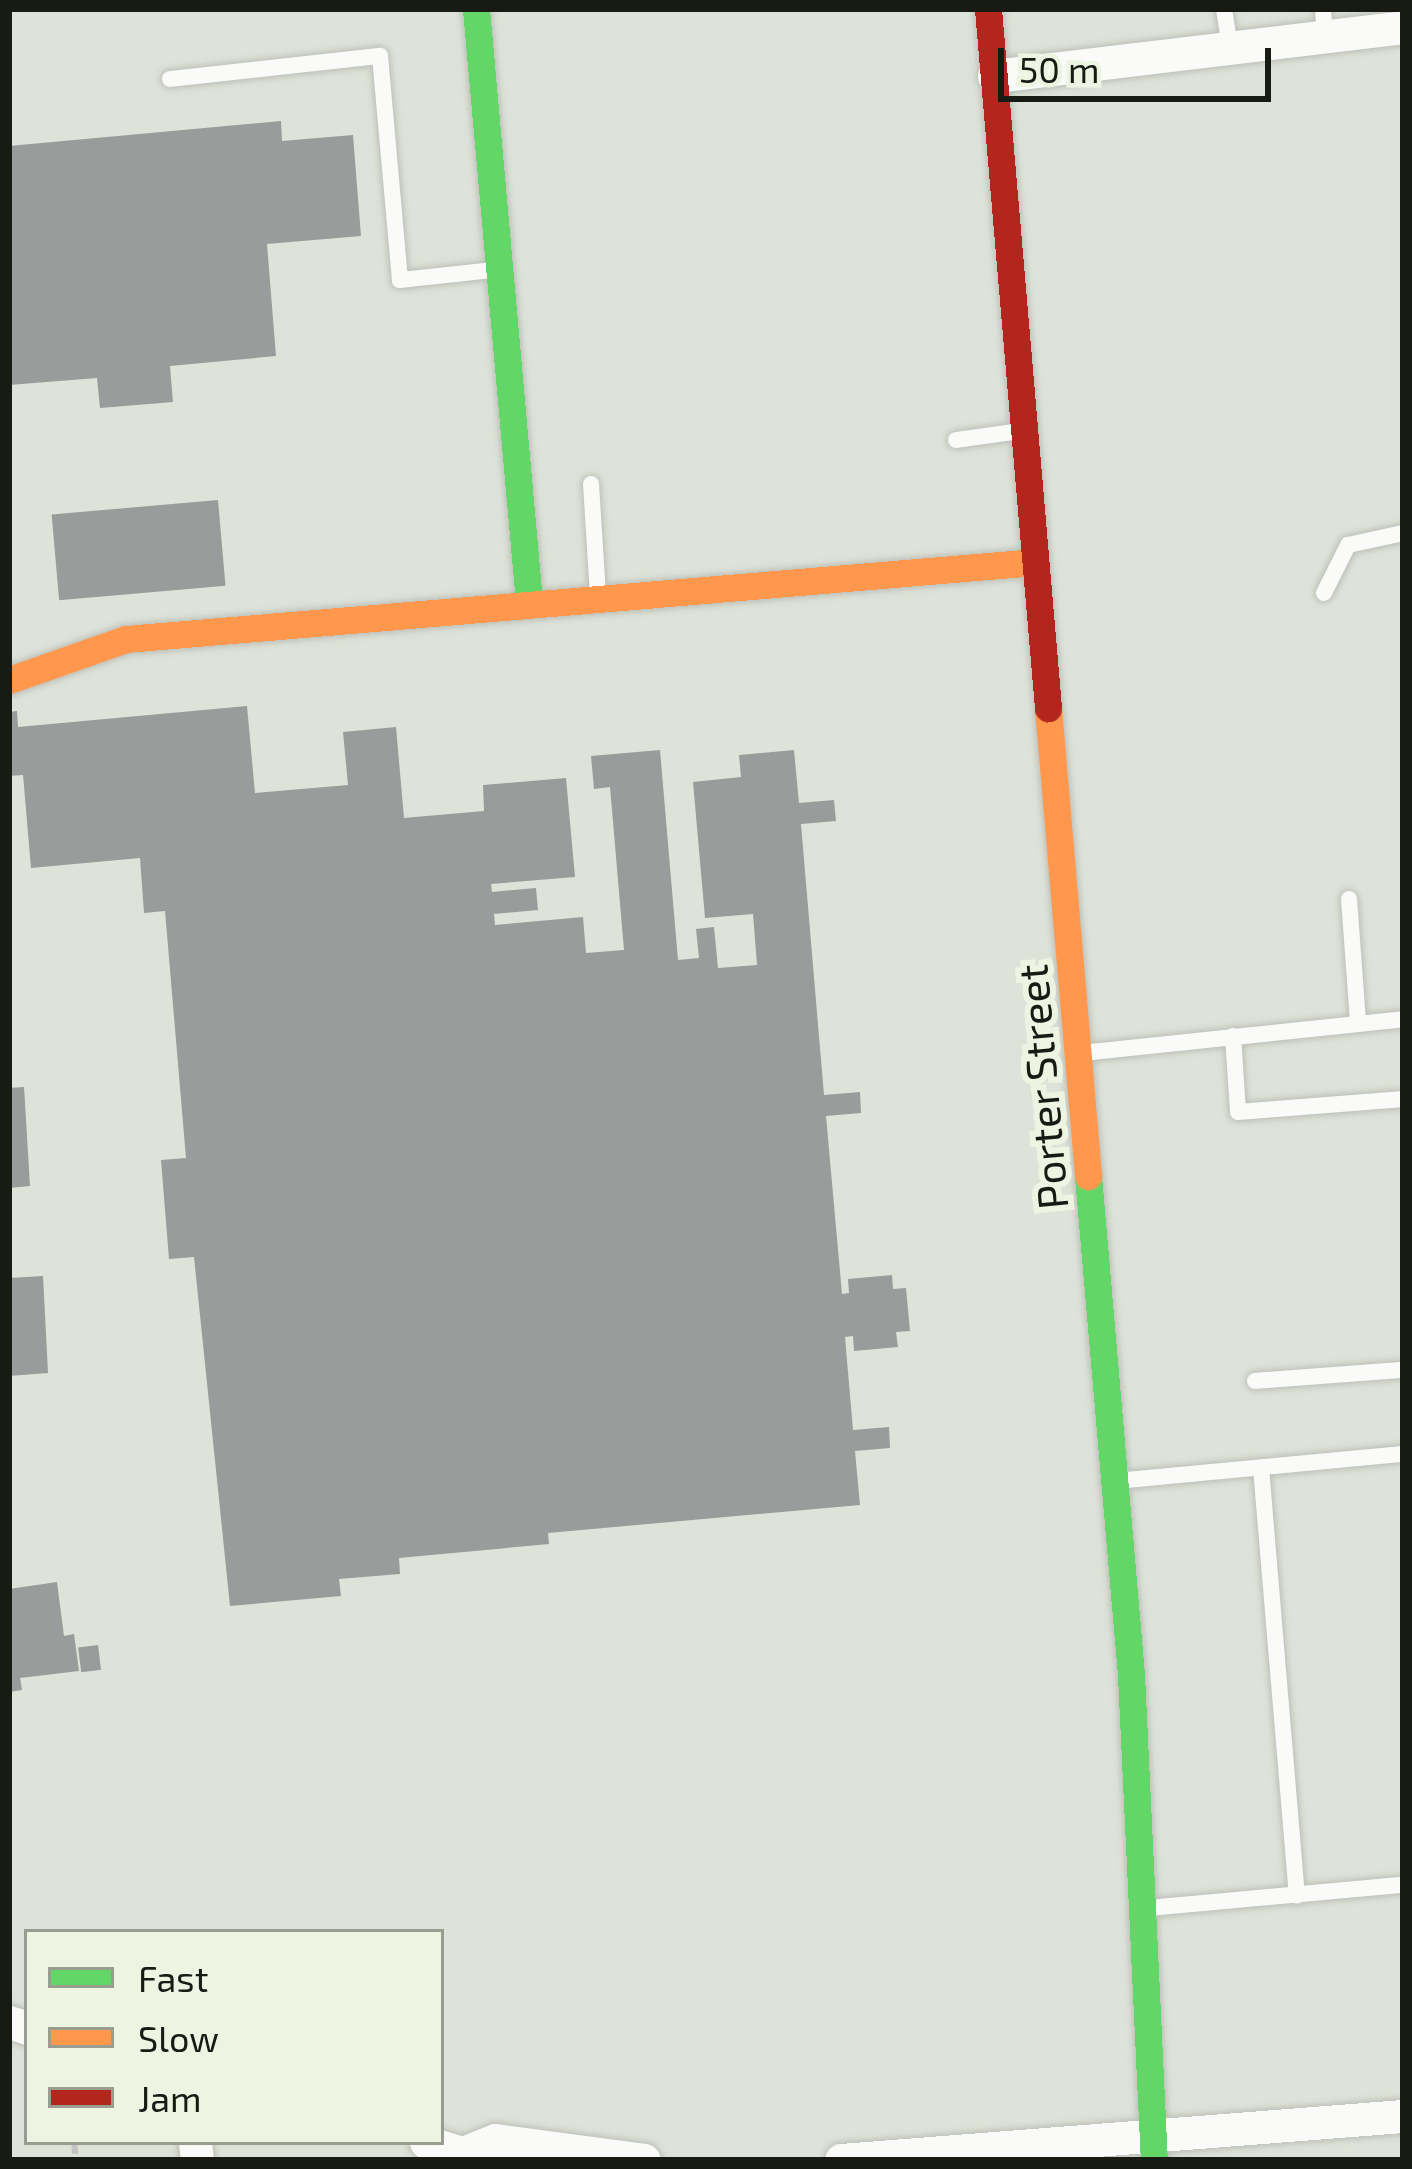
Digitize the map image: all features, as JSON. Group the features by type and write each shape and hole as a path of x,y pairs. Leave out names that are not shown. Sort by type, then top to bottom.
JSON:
{"street":[{"path":"476,9 529,602"},
{"name":"Porter Street","path":"988,9 1115,1481 1153,2148"},
{"path":"994,76 1230,48 1324,23 1403,27"},
{"path":"9,680 126,639 1035,562"},
{"path":"841,2160 1153,2148 1403,2116"},
{"path":"435,2145 465,2156 495,2140 644,2160"}],"lane":[{"path":"1224,9 1230,48"},
{"path":"170,79 380,56 400,280 500,269"},
{"path":"956,440 1023,431"},
{"path":"591,484 598,596"},
{"path":"1324,593 1348,545 1403,533"},
{"path":"1349,898 1358,1024"},
{"path":"1081,1053 1403,1018"},
{"path":"1233,1036 1238,1112 1403,1099"},
{"path":"1255,1381 1403,1370"},
{"path":"1115,1481 1403,1454"},
{"path":"1262,1468 1298,1895"},
{"path":"1141,1909 1403,1885"}],"building":[{"path":"281,121 282,141 353,135 361,236 267,244 276,356 170,366 173,402 100,408 97,378 9,385 9,146"},
{"path":"218,500 225,586 59,600 52,515"},
{"path":"247,706 255,793 348,785 343,732 396,727 404,818 484,811 483,785 566,778 575,877 491,884 492,892 536,888 538,910 494,914 495,925 583,917 586,953 624,950 610,787 594,789 591,756 660,750 678,960 699,958 696,929 714,927 718,968 757,965 753,914 705,918 693,782 741,777 739,755 794,750 799,803 834,800 836,821 801,824 824,1095 860,1092 861,1113 826,1116 842,1294 849,1293 848,1279 892,1275 893,1289 906,1288 910,1331 896,1332 898,1347 854,1351 853,1336 845,1337 853,1430 889,1427 890,1448 855,1451 860,1505 548,1533 549,1544 399,1558 400,1574 339,1579 341,1596 230,1606 194,1257 169,1259 161,1160 186,1158 165,911 144,913 140,858 31,868 23,775 9,776 9,712 17,711 18,727"},
{"path":"24,1087 30,1186 9,1188 9,1088"},
{"path":"43,1276 48,1373 9,1376 9,1278"},
{"path":"57,1582 64,1636 74,1634 79,1671 20,1678 22,1690 9,1692 9,1589"},
{"path":"98,1645 101,1670 81,1672 78,1647"}],"traffic: fast":[{"path":"476,9 529,602"},
{"path":"1088,1176 1131,1675 1154,2160"}],"traffic: slow":[{"path":"9,680 126,639 1035,562"},
{"path":"1048,708 1088,1176"}],"traffic: jam":[{"path":"988,9 1048,708"}]}
